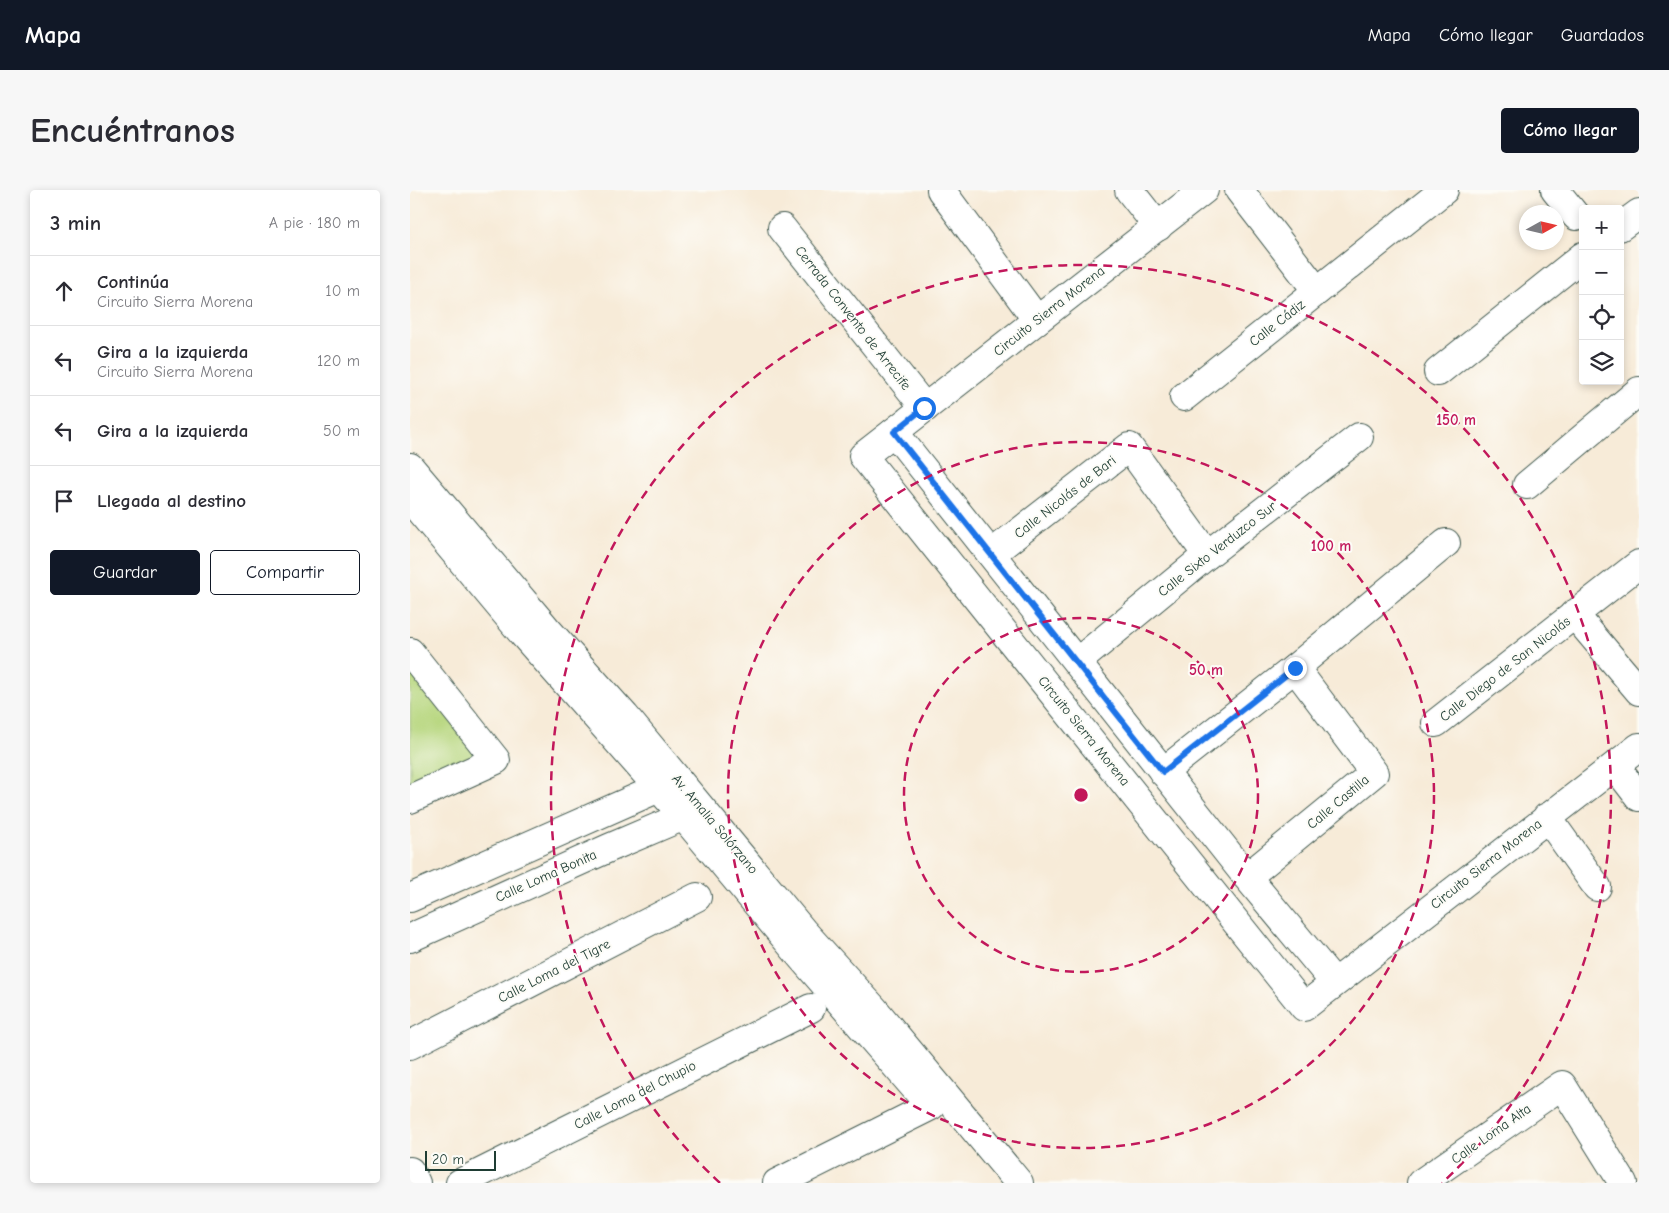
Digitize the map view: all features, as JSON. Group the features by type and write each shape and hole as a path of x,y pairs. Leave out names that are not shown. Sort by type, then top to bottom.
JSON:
{"street":[{"path":"941,190 1037,320"},
{"path":"1129,190 1158,227"},
{"name":"Circuito Sierra Morena","path":"1204,190 863,456 875,472 1304,1007 1639,747"},
{"name":"Calle Cádiz","path":"1184,396 1317,291 1238,190"},
{"path":"1317,291 1444,190"},
{"path":"1555,190 1576,216"},
{"path":"1624,224 1639,213"},
{"name":"Cerrada Convento de Arrecife","path":"782,228 924,408"},
{"path":"1438,372 1579,259"},
{"path":"1527,485 1639,391"},
{"path":"894,432 1163,772 1334,982"},
{"name":"Calle Sixto Verduzco Sur","path":"1077,662 1207,555 1359,437"},
{"name":"Calle Nicolás de Bari","path":"991,554 1129,447 1207,555"},
{"name":"Av. Amalia Solórzano","path":"410,467 546,628 625,716 803,931 874,1010 1019,1183"},
{"name":"Av. Amalia Solórzano","path":"410,498 522,633 684,816 789,943 931,1106 994,1183"},
{"path":"1163,772 1295,668 1446,543"},
{"name":"Calle Diego de San Nicolás","path":"1436,723 1639,564"},
{"path":"1574,614 1639,691"},
{"path":"410,652 496,760 410,799"},
{"name":"Calle Castilla","path":"1247,877 1374,773 1295,668"},
{"path":"1615,766 1639,797"},
{"path":"410,898 659,788"},
{"name":"Calle Loma Bonita","path":"410,938 684,816"},
{"path":"1547,817 1596,887"},
{"name":"Calle Loma del Tigre","path":"410,1045 697,897"},
{"name":"Calle Loma del Chupio","path":"460,1183 810,1008"},
{"name":"Calle Loma Alta","path":"1421,1183 1562,1085 1623,1183"},
{"path":"777,1183 931,1106"},
{"path":"410,1171 416,1183"}],"green space":[{"path":"410,664 481,754 410,787"}],"route":[{"path":"924,408 894,432 1163,772 1295,668"}]}
